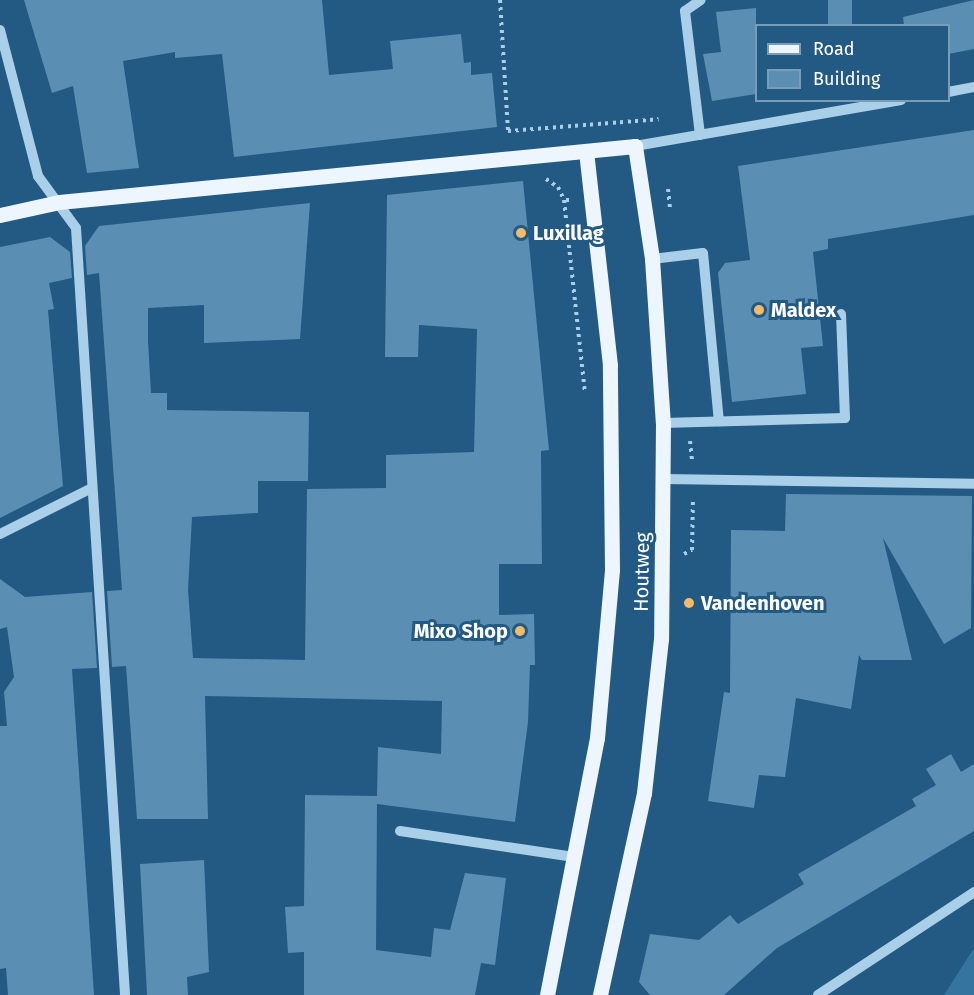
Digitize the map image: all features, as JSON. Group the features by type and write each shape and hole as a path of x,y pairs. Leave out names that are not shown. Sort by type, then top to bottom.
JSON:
{"main road":[{"path":"0,215 59,202 635,147"},
{"name":"Houtweg","path":"600,995 644,793 662,639 663,423 652,259 635,147"},
{"name":"Houtweg","path":"547,995 597,738 612,570 615,457 586,152"}],"street":[{"path":"700,135 685,11 701,0"},
{"path":"0,30 38,176 76,228 125,995"},
{"path":"950,92 974,87"},
{"path":"635,147 890,102"},
{"path":"652,259 704,253 719,421"},
{"path":"663,423 845,418 840,314"},
{"path":"664,479 974,484"},
{"path":"0,534 92,488"},
{"path":"400,831 574,857"},
{"path":"818,995 974,892"}],"path":[{"path":"500,0 508,142"},
{"path":"508,131 637,117 667,120"},
{"path":"570,200 564,200 586,403"}],"shaded area":[{"path":"974,948 974,995 944,995"}],"building":[{"path":"24,0 322,0 329,75 393,69 390,41 461,34 464,63 471,62 471,75 492,73 497,127 234,157 222,54 175,58 175,52 123,61 139,168 87,173 73,86 52,93"},
{"path":"828,0 852,0 852,24 828,24"},
{"path":"974,0 974,49 950,54 950,24 904,24 903,17"},
{"path":"756,8 755,94 712,101 703,54 721,52 716,12"},
{"path":"974,130 974,215 828,239 828,249 813,252 823,346 801,348 806,394 732,402 718,273 725,263 750,260 738,166"},
{"path":"523,181 549,450 541,451 542,564 499,564 499,615 534,614 535,665 530,665 528,722 515,822 377,804 376,950 431,957 434,928 450,930 465,873 506,878 495,965 481,963 475,995 304,995 304,952 288,953 285,907 304,906 305,795 377,796 378,747 441,754 442,701 205,696 208,819 137,819 126,666 112,667 107,591 122,590 99,273 87,275 85,246 99,226 310,203 300,339 204,343 204,305 148,308 151,393 167,393 167,410 309,412 308,481 258,481 258,513 192,517 188,590 193,658 305,660 307,489 386,488 386,455 474,452 477,329 419,325 418,357 385,357 387,195"},
{"path":"50,237 70,252 72,278 49,283 54,309 48,310 63,486 0,518 0,247"},
{"path":"786,494 972,496 971,628 944,644 883,538 912,660 862,660 859,655 851,709 796,698 785,777 759,775 754,808 708,801 724,692 730,693 731,530 785,531"},
{"path":"0,579 25,597 92,592 97,668 72,669 94,995 8,995 6,968 0,969 0,726 7,726 4,692 14,677 7,627 0,629"},
{"path":"951,754 961,772 974,764 974,831 777,948 724,995 650,995 639,982 650,934 699,940 730,915 738,924 804,884 798,874 916,806 912,799 936,785 926,769"},
{"path":"204,860 209,972 187,977 188,995 147,995 140,864"}],"place":[{"name":"Luxillag","path":"521,233"},
{"name":"Maldex","path":"759,310"},
{"name":"Vandenhoven","path":"689,603"},
{"name":"Mixo Shop","path":"520,631"}]}
